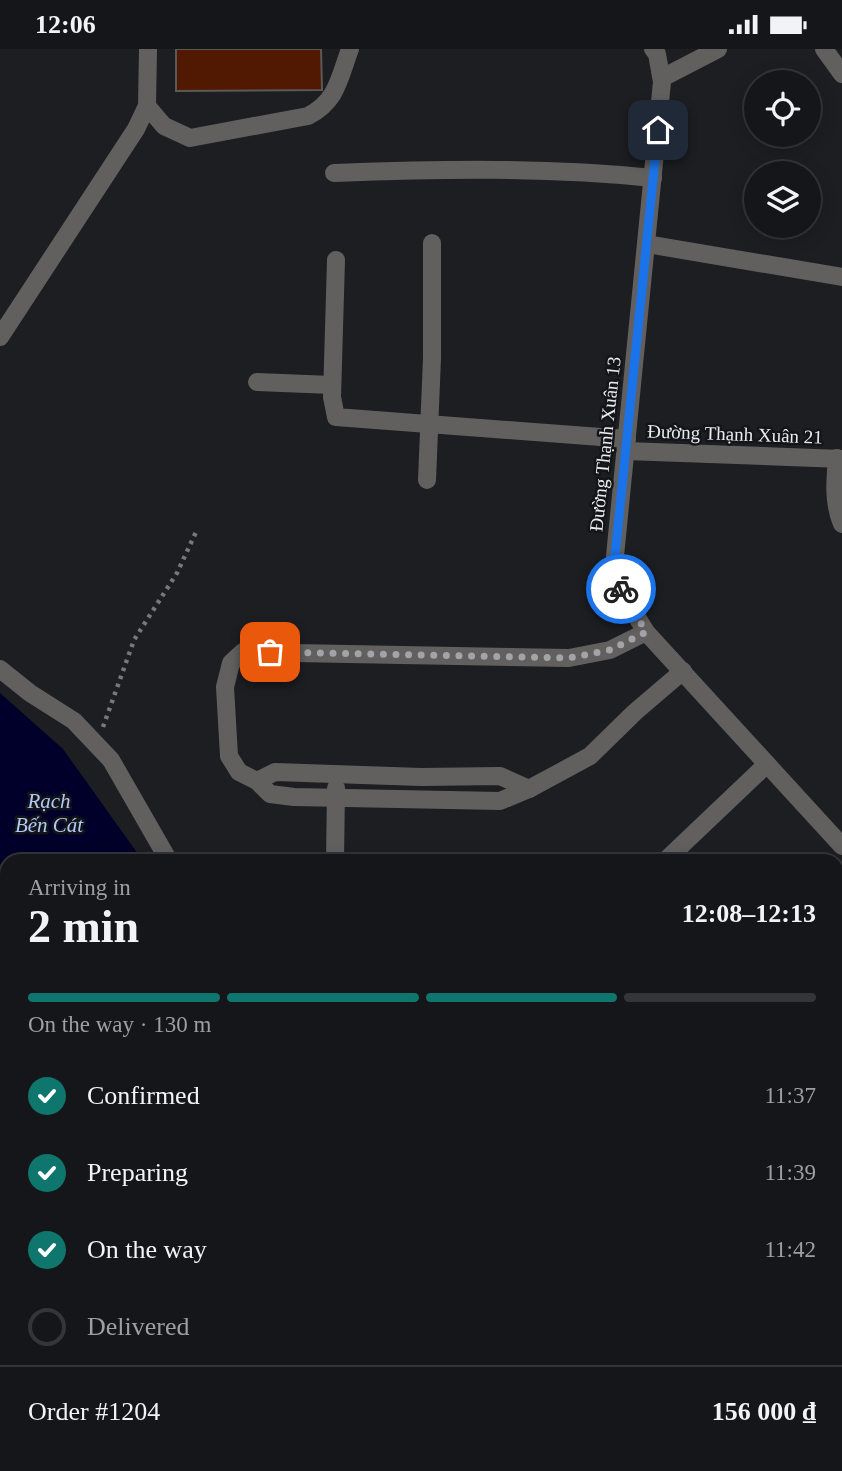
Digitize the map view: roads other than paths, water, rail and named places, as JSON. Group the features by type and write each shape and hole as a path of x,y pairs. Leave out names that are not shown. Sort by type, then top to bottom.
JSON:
{"street":[{"path":"0,337 136,128 147,106 148,49"},
{"name":"Đường Thạnh Xuân 13","path":"653,49 657,54 662,78 615,556 616,575 622,594 646,632 842,846"},
{"path":"662,78 719,49"},
{"path":"824,49 842,74"},
{"path":"147,106 164,126 191,138 308,116 322,109 331,99 348,51"},
{"path":"334,173 430,169 604,173 653,178"},
{"path":"427,480 432,243"},
{"path":"647,244 842,277"},
{"path":"257,382 332,385 336,260"},
{"name":"Đường Thạnh Xuân 21","path":"332,385 336,417 627,445 839,459"},
{"path":"839,459 835,491 842,524"},
{"path":"646,632 610,650 569,658 243,652 230,663 225,687 229,755 239,772 257,781 270,794 294,797 500,801 529,789 590,755 682,671"},
{"path":"0,669 30,693 74,721 111,760 165,854"},
{"path":"672,854 767,764"},
{"path":"257,781 275,772 500,776 529,789"},
{"path":"335,854 336,774"}],"water":[{"name":"Rạch Bến Cát","path":"0,693 63,749 138,854 0,854"}]}
